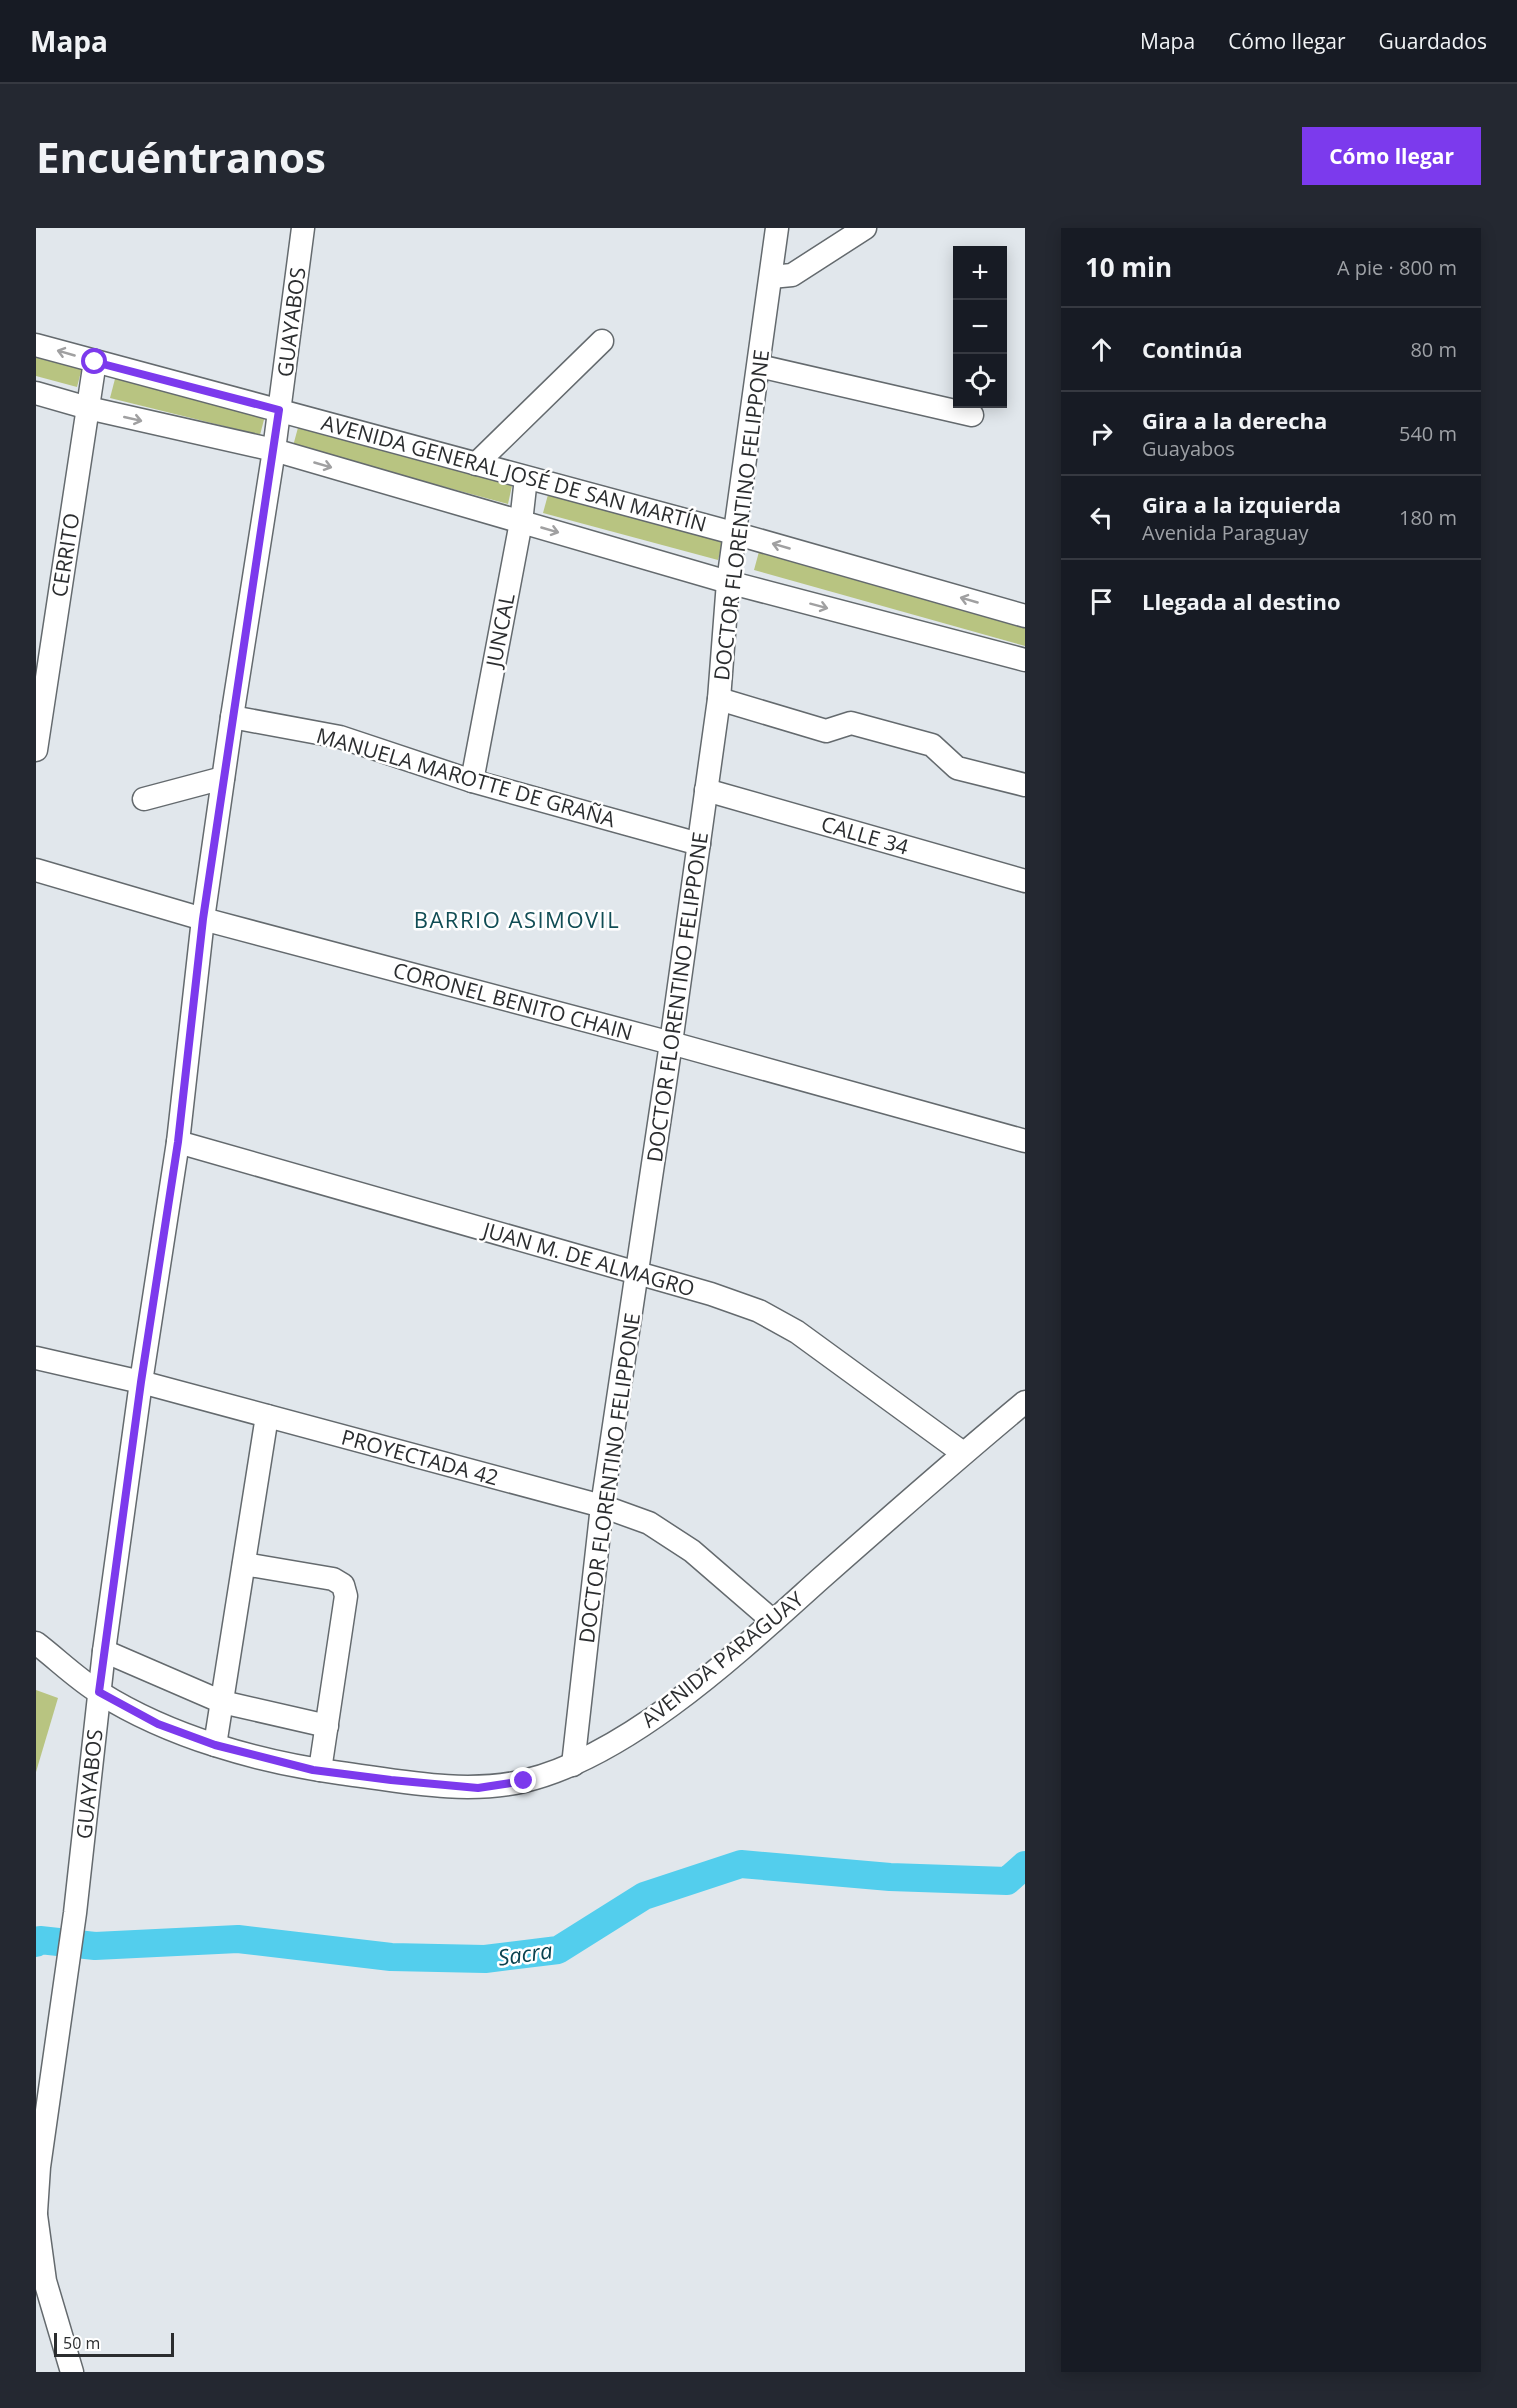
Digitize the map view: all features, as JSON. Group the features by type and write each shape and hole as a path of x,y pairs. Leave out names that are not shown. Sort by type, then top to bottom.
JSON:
{"street":[{"name":"GUAYABOS","path":"72,2372 45,2281 36,2214 39,2167 75,1914 104,1651 141,1382 178,1142 203,919 274,450 303,228"},
{"name":"DOCTOR FLORENTINO FELIPPONE","path":"573,1765 602,1506 671,1043 719,699 728,582 777,228"},
{"path":"771,277 792,275 865,228"},
{"path":"476,464 602,341"},
{"name":"AVENIDA GENERAL JOSÉ DE SAN MARTÍN","path":"36,345 736,534 1025,616"},
{"name":"CERRITO","path":"36,750 95,362"},
{"path":"759,366 972,415"},
{"name":"AVENIDA GENERAL JOSÉ DE SAN MARTÍN","path":"36,393 88,408 274,450 728,582 1025,660"},
{"name":"JUNCAL","path":"472,781 521,522 526,478"},
{"path":"719,699 826,731 851,723 932,745 957,768 1025,785"},
{"name":"MANUELA MAROTTE DE GRAÑA","path":"232,717 340,737 472,781 699,844"},
{"path":"144,799 223,778"},
{"name":"CALLE 34","path":"706,790 1025,880"},
{"name":"CORONEL BENITO CHAIN","path":"36,870 203,919 671,1043 1025,1141"},
{"name":"JUAN M. DE ALMAGRO","path":"178,1142 711,1294 759,1311 797,1332 963,1453"},
{"name":"PROYECTADA 42","path":"36,1358 141,1382 602,1506 650,1523 692,1551 773,1621"},
{"name":"AVENIDA PARAGUAY","path":"36,1643 99,1692 158,1724 215,1745 320,1770 391,1780 478,1788 524,1781 573,1765 624,1736 674,1702 773,1621 963,1453 1025,1402"},
{"path":"215,1745 267,1416"},
{"path":"244,1563 333,1579 344,1585 346,1596 320,1770"},
{"path":"104,1651 222,1702 327,1726"},
{"path":"36,2086 54,2060"}],"green space":[{"path":"36,351 83,364 77,387 36,376"},
{"path":"116,375 266,412 260,435 110,398"},
{"path":"299,424 513,481 508,504 293,446"},
{"path":"549,491 724,538 718,560 543,513"},
{"path":"760,548 1025,624 1025,646 754,570"},
{"path":"36,1690 58,1698 36,1772"}],"waterway":[{"name":"Sacra","path":"36,1943 40,1940 95,1946 238,1939 391,1957 485,1959 558,1950 644,1896 741,1864 890,1877 1007,1881 1025,1865"}],"district":[{"name":"BARRIO ASIMOVIL","path":"517,919"}],"route":[{"path":"95,362 279,410 203,919 178,1142 141,1382 99,1692 158,1724 215,1745 313,1770 478,1788 524,1781"}]}
